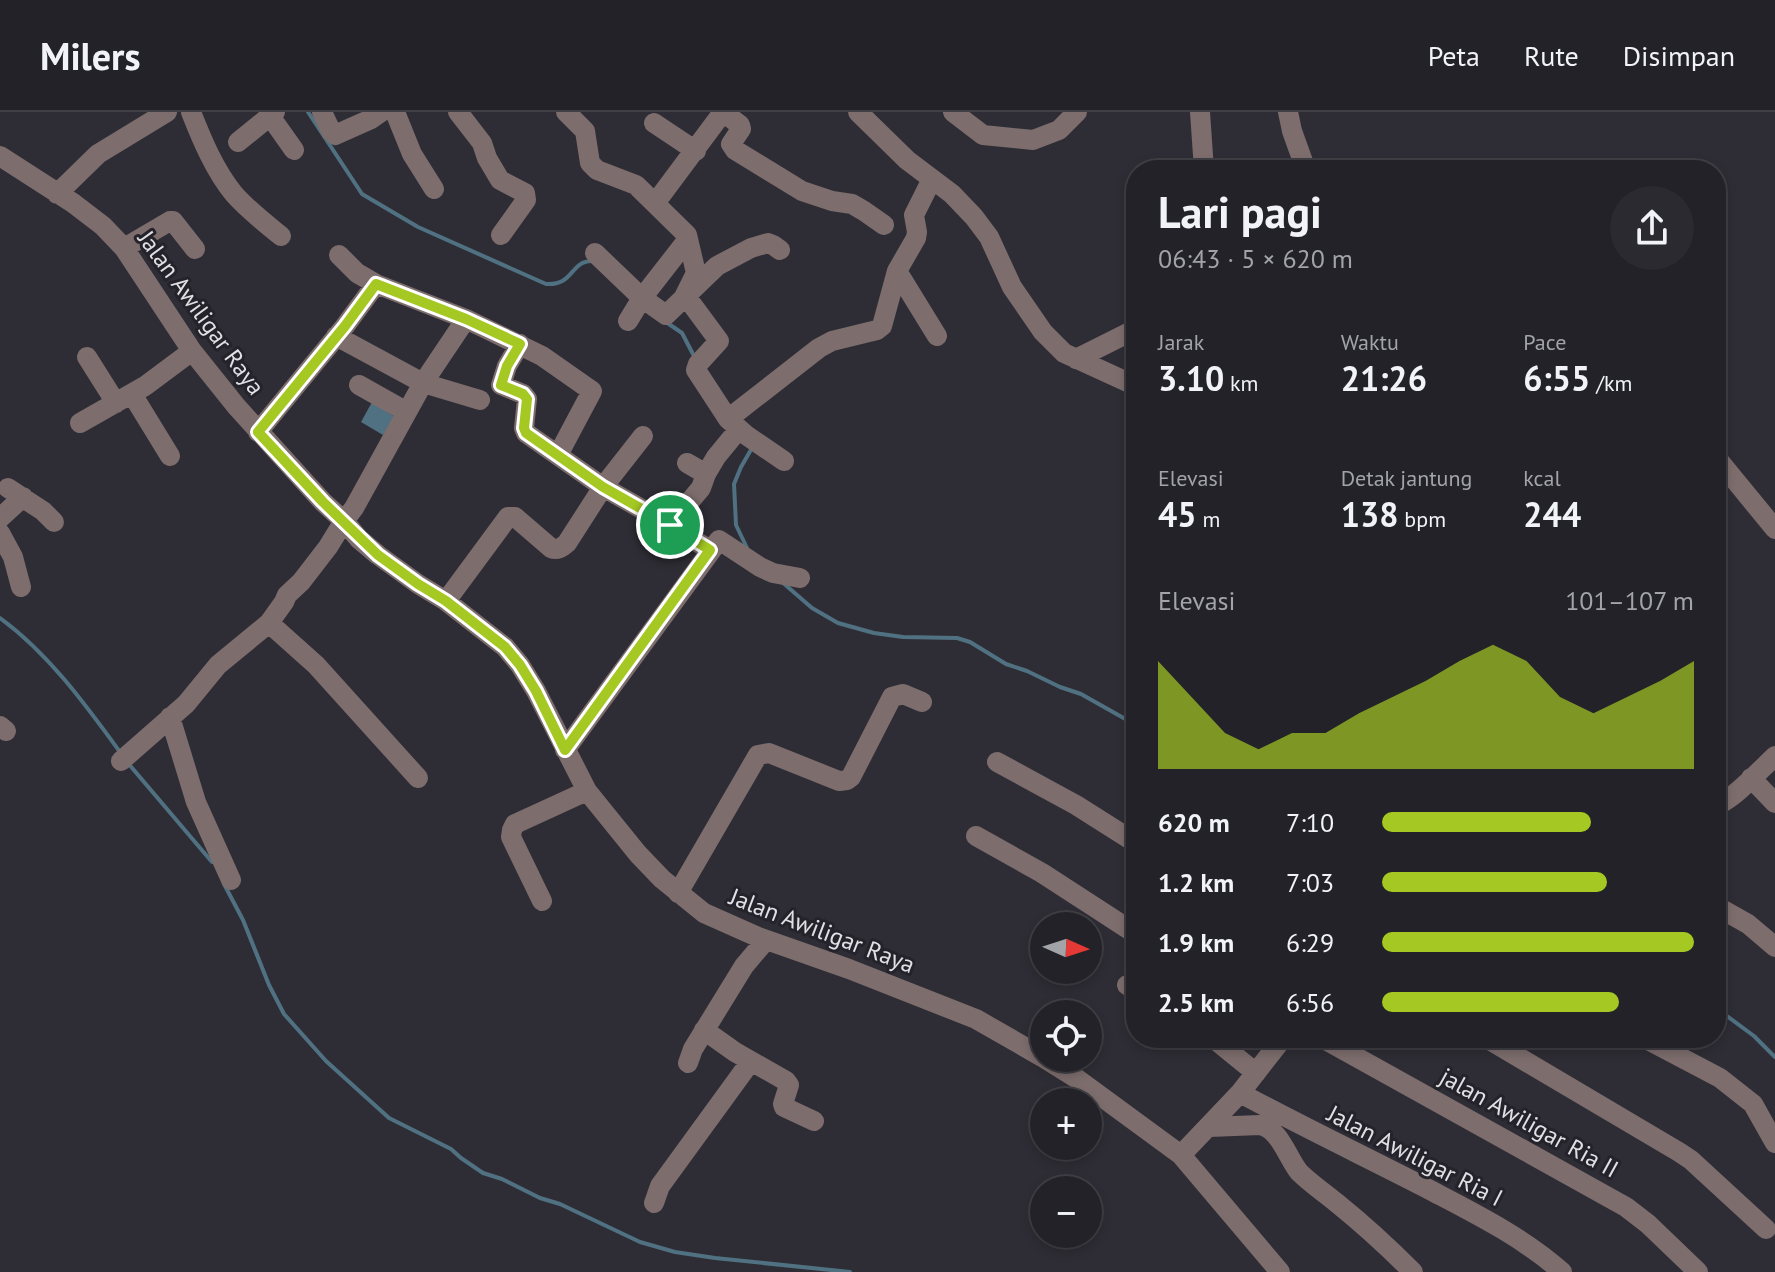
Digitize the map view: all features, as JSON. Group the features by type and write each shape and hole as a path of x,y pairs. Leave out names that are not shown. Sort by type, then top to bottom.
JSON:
{"street":[{"path":"57,194 98,154 167,112"},
{"path":"191,112 212,160 233,193 281,236"},
{"path":"322,112 335,135 381,112"},
{"path":"395,112 412,154 434,189"},
{"path":"458,112 482,143 500,180 525,193 526,200 501,235"},
{"path":"566,112 585,131 590,163 597,170 656,192 685,231 696,273 685,295"},
{"path":"656,192 696,151 723,112 740,125 741,129 731,144 735,150 802,191 852,204 884,225"},
{"path":"858,112 907,160 952,194 974,217 989,237 1012,287 1043,332 1064,353 1126,382"},
{"path":"953,112 983,135 1033,140 1059,130 1077,112"},
{"path":"1200,112 1203,160"},
{"path":"1288,112 1302,160"},
{"path":"238,142 272,114 294,150"},
{"path":"654,123 696,151"},
{"name":"Jalan Awiligar Raya","path":"0,156 103,226 124,248 192,351 258,432 359,539 505,647 536,691 587,791 638,854 678,893 704,913 766,940 976,1019 1030,1050"},
{"path":"670,525 701,488 734,424 819,348 882,326 897,271 916,238 914,215 932,179"},
{"path":"124,248 173,221 195,249"},
{"path":"628,321 688,239"},
{"path":"595,253 642,298 666,315 717,266 751,248 768,243 780,250"},
{"path":"339,255 357,273 376,284 520,344 592,391 558,455"},
{"path":"897,271 937,336"},
{"path":"258,432 376,284"},
{"path":"685,295 719,341 696,370 734,424 784,461"},
{"path":"121,761 186,704 218,665 269,623 354,508 423,383 466,319"},
{"path":"1076,359 1126,334"},
{"path":"336,336 423,383 480,400"},
{"path":"520,344 507,366 501,385 523,394 527,399 526,433 603,487 710,550"},
{"path":"80,423 145,386 192,351"},
{"path":"87,357 170,456"},
{"path":"359,385 407,412"},
{"path":"446,601 508,517 515,517 551,548 562,548 603,487 643,436"},
{"path":"687,463 706,474"},
{"path":"1726,472 1775,529"},
{"path":"0,518 15,493 54,522"},
{"path":"0,533 13,557 21,587"},
{"path":"565,750 719,540 760,567 800,578"},
{"path":"269,623 316,665 418,778"},
{"path":"678,893 758,755 769,753 839,781 847,780 892,697 903,694 922,702"},
{"path":"170,717 196,802 231,880"},
{"path":"1726,800 1775,756"},
{"path":"997,762 1126,837"},
{"path":"1751,778 1775,803"},
{"path":"542,901 511,837 512,830 515,824 587,791"},
{"path":"976,836 1042,873 1126,928"},
{"path":"1726,912 1748,924 1775,947"},
{"path":"688,1063 693,1049 744,966 766,940"},
{"path":"704,1030 786,1081 789,1085 784,1107 814,1121"},
{"path":"1225,1048 1256,1073"},
{"path":"1181,1155 1240,1093 1275,1048"},
{"name":"jalan Awiligar Ria II","path":"1340,1048 1626,1207 1698,1272"},
{"path":"1503,1048 1691,1160 1766,1229"},
{"path":"1663,1048 1720,1078 1753,1104 1775,1143"},
{"path":"654,1203 660,1186 751,1061"},
{"name":"Jalan Awiligar Raya","path":"1066,1072 1181,1155 1280,1272"},
{"name":"Jalan Awiligar Ria I","path":"1240,1093 1462,1206 1531,1247 1562,1272"},
{"path":"1209,1127 1268,1126 1309,1182 1338,1203 1413,1272"}],"water":[{"path":"372,402 395,417 383,435 361,422"}],"waterway":[{"path":"308,112 362,194 418,227 546,284 562,281 579,265 592,261"},
{"path":"666,322 682,333 695,358"},
{"path":"747,548 736,525 734,484 752,448"},
{"path":"782,582 812,608 838,623 874,633 957,638 970,642 1006,664 1081,694 1126,719"},
{"path":"0,618 50,663 120,752"},
{"path":"127,762 212,862"},
{"path":"224,884 284,1014 326,1061 389,1118 451,1149 483,1173 560,1204 640,1242 675,1252 715,1258 850,1272"},
{"path":"1726,1015 1754,1036 1775,1057"}],"route":[{"path":"376,284 520,344 507,366 501,385 523,394 527,399 526,433 603,487 670,525 710,550 565,750 536,691 505,647 359,539 258,432 376,284"}]}
